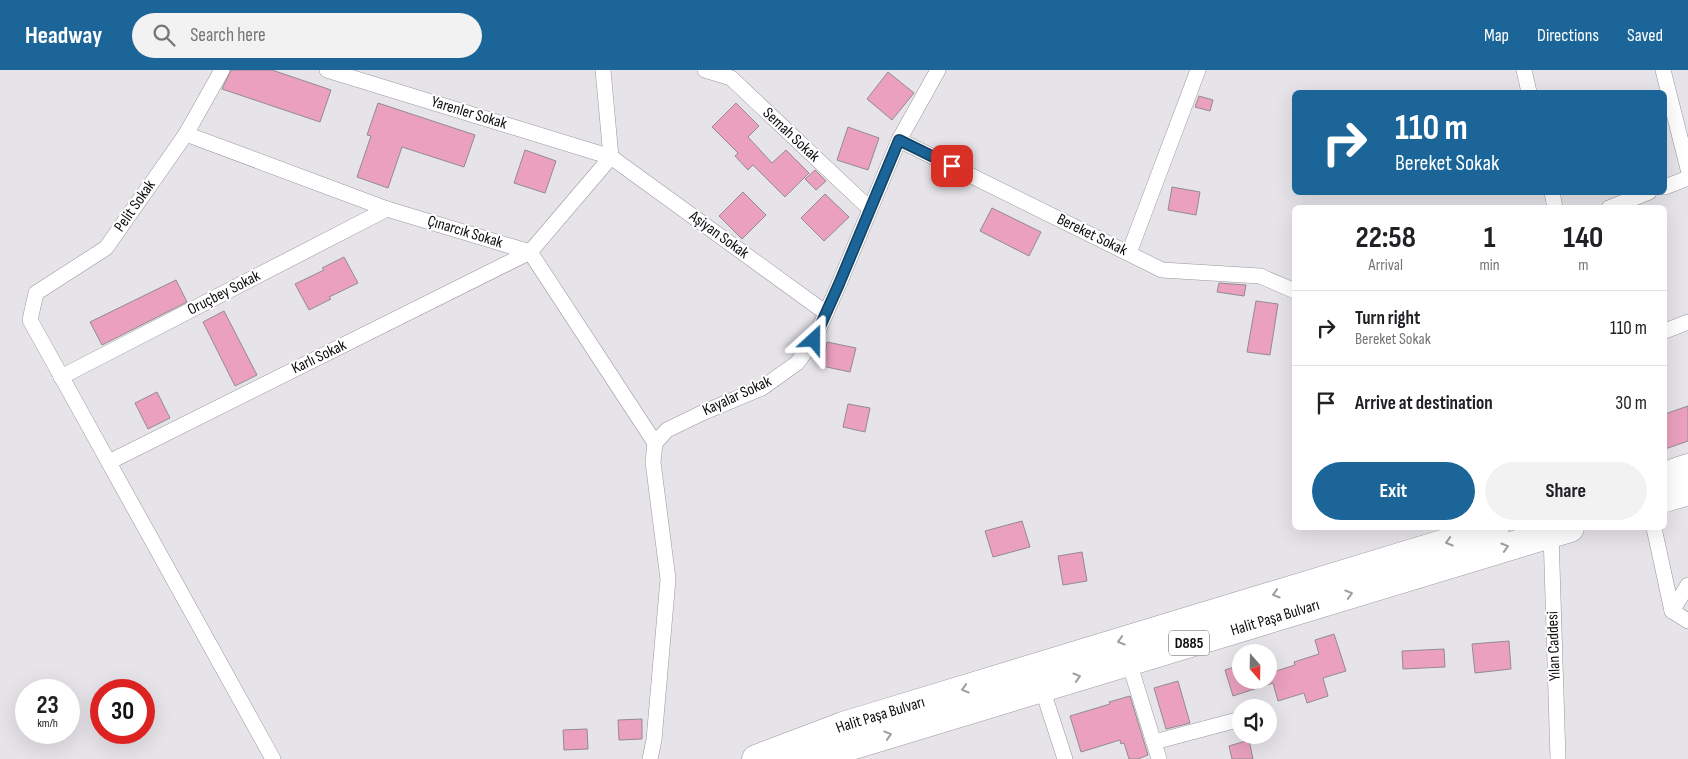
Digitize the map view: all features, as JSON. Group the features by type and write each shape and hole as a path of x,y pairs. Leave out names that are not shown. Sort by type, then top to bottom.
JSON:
{"highway":[{"path":"1670,479 1688,491"},
{"name":"Halit Paşa Bulvarı","path":"756,759 843,726 1488,530"},
{"name":"Halit Paşa Bulvarı","path":"808,759 857,752 1042,688 1560,530"}],"street":[{"name":"Pelit Sokak","path":"61,376 30,320 36,293 106,248 186,134 222,70"},
{"name":"Yarenler Sokak","path":"327,70 611,157"},
{"path":"603,70 611,157 530,252 655,443 653,462 668,579 654,740 650,759"},
{"name":"Semah Sokak","path":"705,70 730,78 870,210"},
{"name":"Kayalar Sokak","path":"655,443 667,430 762,388 797,364 814,340 899,140 938,70"},
{"path":"1129,253 1198,70"},
{"path":"1524,70 1529,90"},
{"path":"1663,70 1688,170"},
{"name":"Çınarcık Sokak","path":"186,134 388,209 530,252"},
{"name":"Bereket Sokak","path":"899,140 1162,270 1260,276 1292,290"},
{"name":"Aşiyan Sokak","path":"611,157 826,313"},
{"path":"1667,186 1688,178"},
{"path":"1616,205 1642,195"},
{"name":"Oruçbey Sokak","path":"61,376 388,209"},
{"name":"Karlı Sokak","path":"109,462 530,252"},
{"path":"1667,330 1688,322"},
{"path":"61,376 273,759"},
{"name":"Yılan Caddesi","path":"1558,759 1560,530"},
{"path":"1654,530 1672,611 1688,621"},
{"path":"1672,611 1688,585"},
{"path":"1672,611 1688,612"},
{"path":"1129,662 1159,759"},
{"path":"1042,688 1065,759"},
{"path":"1154,742 1232,720"}],"building":[{"path":"231,70 272,70 331,90 320,122 222,89"},
{"path":"888,72 914,93 892,120 867,99"},
{"path":"1199,96 1213,100 1210,111 1195,107"},
{"path":"378,103 475,135 464,167 402,147 388,188 357,177 371,136 367,135"},
{"path":"736,103 759,126 748,137 772,163 786,150 809,173 785,197 753,165 748,170 735,156 738,153 712,127"},
{"path":"848,127 879,138 868,170 837,160"},
{"path":"525,150 556,161 545,193 514,183"},
{"path":"815,170 826,181 816,190 805,179"},
{"path":"1172,187 1200,192 1196,215 1168,210"},
{"path":"743,192 766,215 742,239 719,216"},
{"path":"825,194 849,217 824,241 801,218"},
{"path":"992,208 1041,232 1029,256 980,231"},
{"path":"344,257 358,283 329,297 331,299 309,310 295,284 324,270 322,268"},
{"path":"176,280 187,302 102,345 90,322"},
{"path":"1219,283 1246,285 1244,296 1217,292"},
{"path":"1256,301 1278,304 1270,355 1247,352"},
{"path":"224,311 257,375 235,386 203,322"},
{"path":"827,342 856,348 850,372 822,366"},
{"path":"157,392 170,418 148,429 135,403"},
{"path":"848,404 870,408 865,432 843,427"},
{"path":"1688,406 1688,441 1667,448 1667,413"},
{"path":"1022,521 1030,547 993,557 985,531"},
{"path":"1082,552 1087,581 1063,585 1058,556"},
{"path":"1334,634 1346,671 1323,678 1328,696 1307,703 1304,693 1278,701 1275,689 1278,689 1278,670 1295,665 1294,662 1319,654 1315,640"},
{"path":"1509,641 1511,669 1475,673 1472,644"},
{"path":"1444,649 1445,667 1403,669 1402,651"},
{"path":"1232,668 1232,689 1255,689 1233,696 1225,670"},
{"path":"1178,681 1190,723 1166,729 1154,688"},
{"path":"1130,696 1148,755 1138,759 1129,759 1124,743 1121,744 1120,740 1081,752 1070,716"},
{"path":"642,719 642,739 619,740 618,720"},
{"path":"587,729 588,749 564,750 563,730"},
{"path":"1250,744 1253,759 1232,759 1229,746"}],"route":[{"path":"814,340 899,140 952,166"}]}
